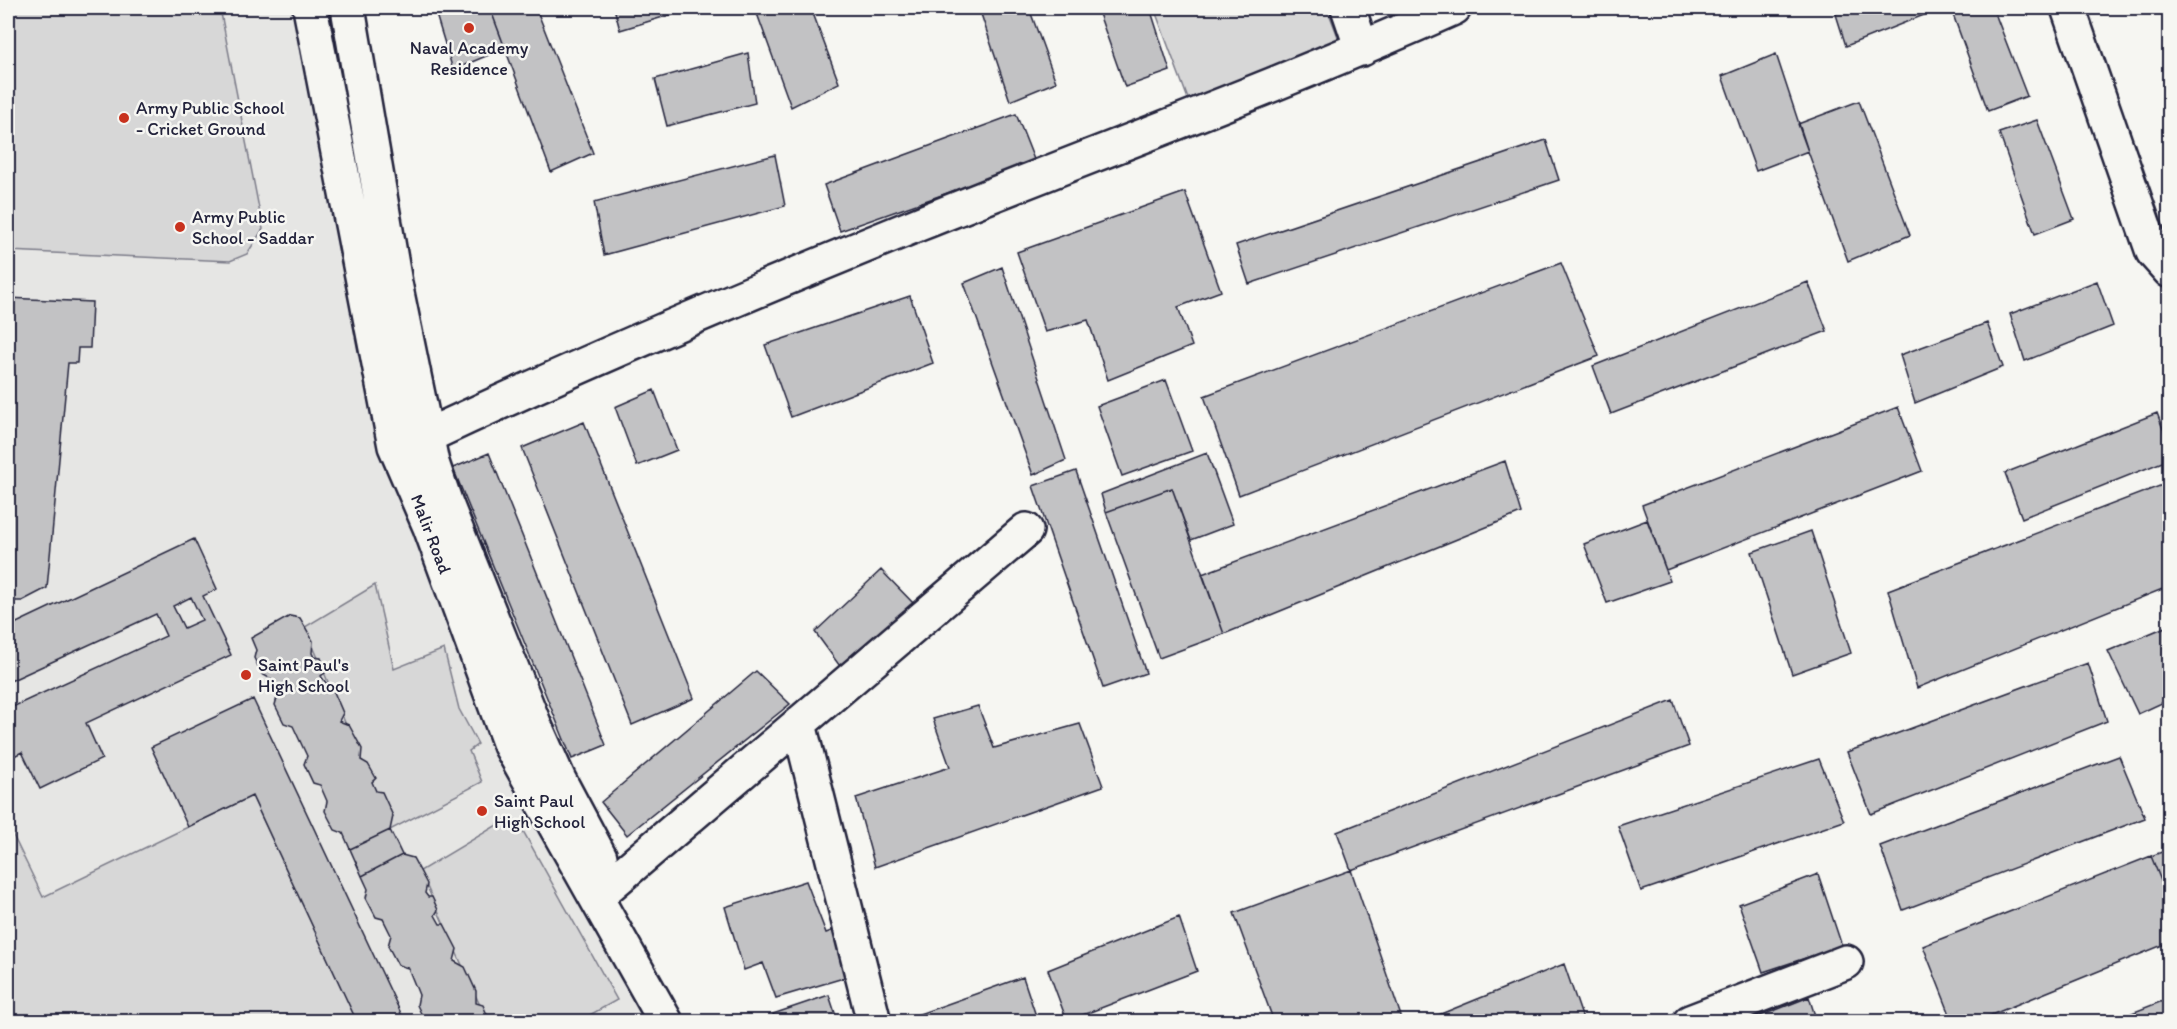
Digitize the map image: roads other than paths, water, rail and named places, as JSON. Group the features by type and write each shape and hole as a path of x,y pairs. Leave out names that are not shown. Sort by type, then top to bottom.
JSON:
{"main road":[{"name":"Malir Road","path":"310,8 395,446 430,527 510,745 606,889 690,1022"},
{"name":"Malir Road","path":"348,8 425,437 446,504 535,726 666,1022"},
{"path":"1348,8 1362,49"},
{"path":"425,437 541,383 916,225 1362,49 1454,8"},
{"path":"2068,8 2153,252 2169,271"},
{"path":"606,889 1026,530"},
{"path":"799,724 874,1022"},
{"path":"1690,1022 1846,962"}],"place":[{"name":"Naval Academy Residence","path":"469,28"},
{"name":"Army Public School - Cricket Ground","path":"124,118"},
{"name":"Army Public School - Saddar","path":"180,227"},
{"name":"Saint Paul's High School","path":"246,675"},
{"name":"Saint Paul High School","path":"482,811"}]}
